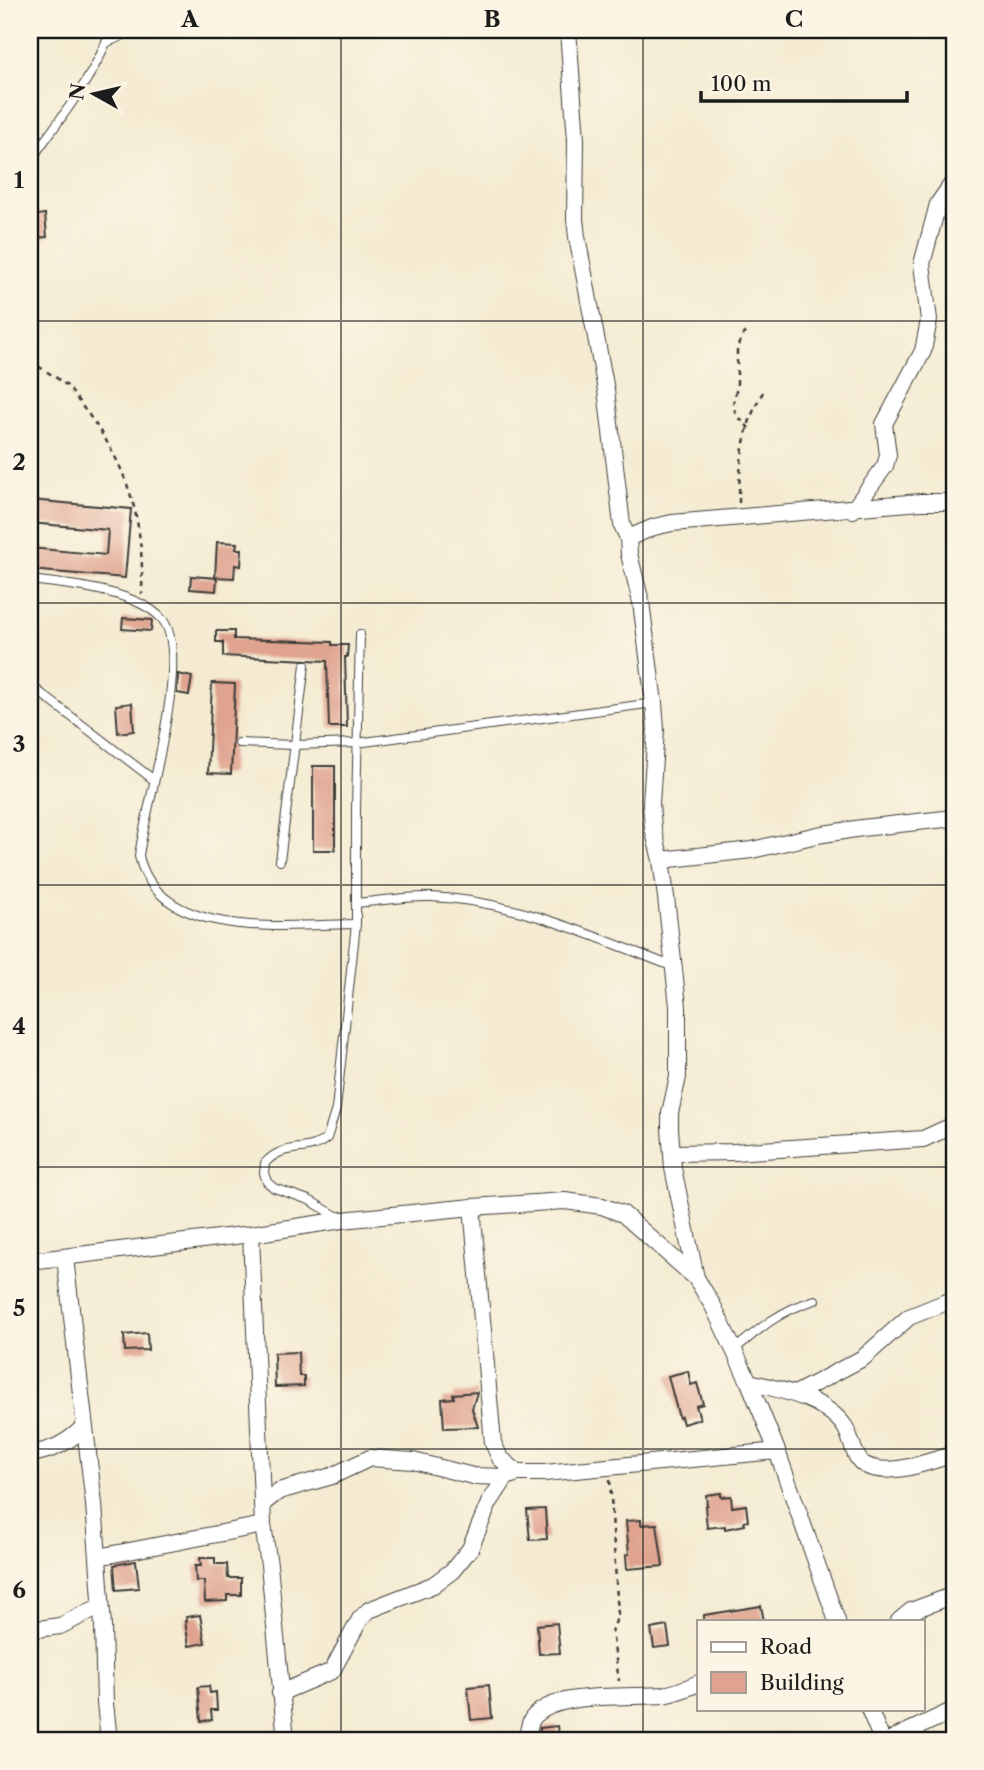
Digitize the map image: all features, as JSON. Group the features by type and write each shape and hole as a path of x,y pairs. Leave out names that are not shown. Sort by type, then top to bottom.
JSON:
{"street":[{"path":"568,30 576,140 575,219 606,390 622,525 628,538 629,554 641,602 654,703 656,741 651,803 653,828 661,860 678,1006 678,1077 670,1113 673,1168 696,1278"},
{"path":"853,510 886,467 888,455 884,424 923,351 929,320 922,264 937,204 954,181"},
{"path":"628,538 672,523 853,510 921,502 954,502"},
{"path":"661,860 752,850 862,828 954,818"},
{"path":"673,1153 734,1152 923,1139 954,1125"},
{"path":"30,1261 342,1220 472,1207 565,1201 602,1206 623,1214 696,1278 713,1306 749,1382 777,1451 836,1620"},
{"path":"472,1207 493,1443 512,1475"},
{"path":"251,1234 263,1525 286,1740"},
{"path":"65,1258 98,1557 105,1703 110,1740"},
{"path":"795,1394 863,1358 909,1317 954,1299"},
{"path":"749,1382 795,1394 827,1410 846,1428 859,1459 865,1465 904,1469 954,1454"},
{"path":"30,1454 60,1447 84,1426"},
{"path":"262,1504 279,1491 332,1476 370,1458 413,1461 473,1476 544,1473 777,1451"},
{"path":"280,1693 332,1671 360,1619 369,1609 424,1589 452,1572 470,1549 489,1503 512,1475"},
{"path":"98,1557 263,1525"},
{"path":"900,1620 911,1611 954,1595"},
{"path":"30,1630 60,1626 101,1606"},
{"path":"528,1740 529,1726 538,1713 569,1700 618,1695 663,1695 697,1684"},
{"path":"869,1710 882,1740"},
{"path":"890,1740 954,1710"}],"lane":[{"path":"30,161 79,92 111,30"},
{"path":"106,43 135,30"},
{"path":"30,580 123,596 142,604 163,619 172,639 171,688 139,856 143,874 155,890 186,911 215,922 273,926 356,924"},
{"path":"342,1220 309,1200 274,1188 267,1182 264,1173 265,1163 271,1156 286,1149 312,1147 321,1143 327,1138 333,1123 356,924 359,634"},
{"path":"280,861 305,664"},
{"path":"30,685 154,780"},
{"path":"239,743 357,743 654,703"},
{"path":"356,903 429,897 491,904 581,931 674,967"},
{"path":"734,1350 778,1315 792,1307 815,1300"}],"path":[{"path":"745,332 737,347 737,387 733,404 736,415 749,428"},
{"path":"30,360 68,388 103,433 118,463 136,509 141,533 142,604"},
{"path":"740,517 739,472 742,446 765,389"},
{"path":"610,1466 618,1615 612,1632 619,1673 618,1695"}],"building":[{"path":"45,214 47,237 33,238 31,216"},
{"path":"30,500 131,509 125,578 30,570 30,548 106,555 108,530 30,523"},
{"path":"217,542 237,543 236,549 242,549 241,566 235,565 234,578 215,577"},
{"path":"191,576 217,578 216,591 190,589"},
{"path":"123,618 152,620 151,631 122,629"},
{"path":"216,631 234,631 234,639 332,642 332,645 348,645 345,657 347,727 329,727 327,661 223,656 223,642 216,642"},
{"path":"178,674 192,677 189,695 177,693"},
{"path":"212,683 235,684 231,774 208,773"},
{"path":"132,703 134,731 118,733 116,705"},
{"path":"313,766 335,766 335,850 313,850"},
{"path":"147,1333 148,1350 125,1351 124,1335"},
{"path":"298,1352 299,1376 304,1376 304,1386 275,1387 274,1353"},
{"path":"688,1371 691,1385 697,1383 703,1404 696,1406 700,1419 683,1424 668,1376"},
{"path":"477,1392 472,1409 478,1427 444,1428 442,1399 454,1398 453,1394"},
{"path":"721,1493 721,1497 731,1496 732,1507 746,1505 748,1521 744,1522 745,1525 725,1529 725,1526 707,1528 706,1495"},
{"path":"545,1509 547,1539 530,1540 527,1510"},
{"path":"641,1520 641,1525 657,1524 663,1566 627,1569 626,1555 629,1554 626,1521"},
{"path":"200,1558 215,1558 215,1564 227,1564 228,1578 241,1578 241,1595 227,1595 227,1601 205,1602 204,1581 196,1581 195,1566 201,1566"},
{"path":"136,1561 139,1588 116,1590 114,1565"},
{"path":"761,1606 764,1620 704,1620 704,1615"},
{"path":"200,1615 205,1643 189,1646 186,1617"},
{"path":"557,1623 560,1653 539,1654 537,1625"},
{"path":"667,1626 670,1646 654,1648 651,1629"},
{"path":"489,1685 492,1718 471,1720 468,1687"},
{"path":"209,1686 210,1693 216,1692 217,1710 211,1710 212,1720 201,1721 198,1687"},
{"path":"557,1726 559,1740 540,1740 540,1728"}]}
